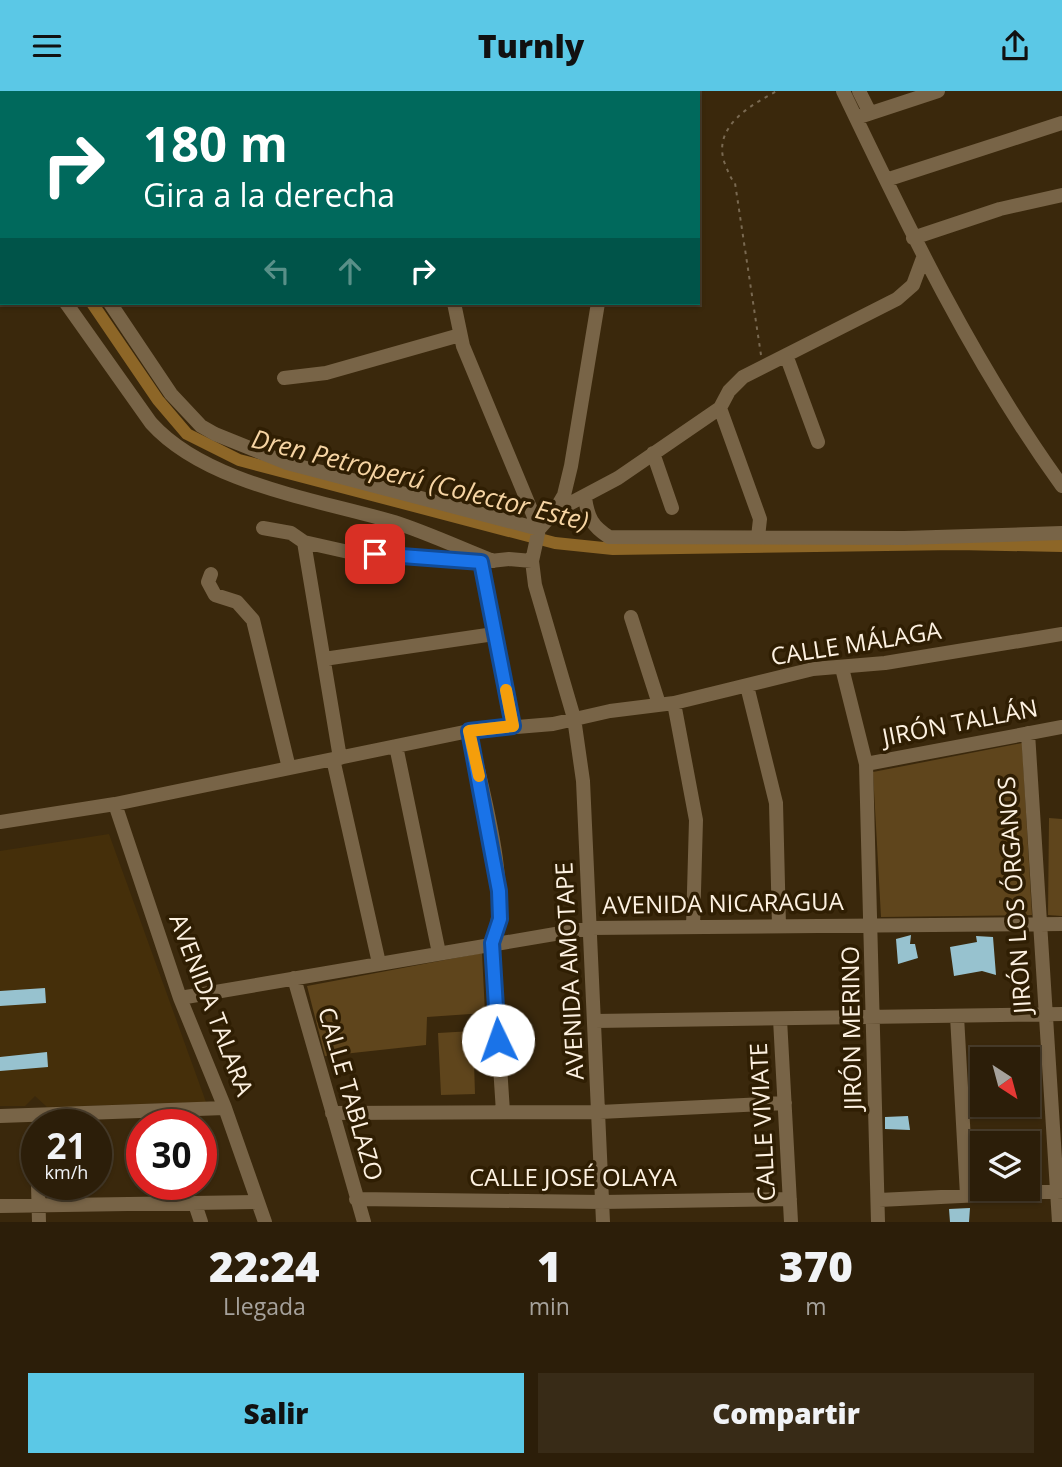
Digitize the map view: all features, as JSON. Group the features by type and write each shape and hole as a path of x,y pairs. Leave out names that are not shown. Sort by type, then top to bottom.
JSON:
{"street":[{"path":"843,91 863,115"},
{"path":"859,91 863,115 886,180 923,258 1027,438 1062,486"},
{"path":"863,115 938,91"},
{"path":"886,180 1062,123"},
{"path":"913,238 1000,209 1062,195"},
{"path":"897,299 913,285 923,258"},
{"path":"554,512 587,497 720,408 729,391 743,377 936,282"},
{"path":"67,305 151,423 165,439 188,455 214,470 397,523 487,562"},
{"path":"111,305 171,394 201,426 215,434 287,463 539,529"},
{"path":"454,305 460,335 539,529"},
{"path":"263,528 290,533 304,542 353,553 487,562 532,561 539,529 564,495 598,305"},
{"path":"284,378 326,373 460,335"},
{"path":"786,355 818,442"},
{"path":"720,408 760,519 758,537"},
{"path":"653,453 672,508"},
{"path":"571,466 576,486 587,497 587,515 594,528 609,537 904,538 1062,533"},
{"path":"304,542 324,659 337,758 379,963"},
{"name":"AVENIDA AMOTAPE","path":"532,561 535,585 575,718 583,781 603,1222"},
{"path":"487,562 494,634 513,726"},
{"path":"211,574 208,582 215,594 237,602 253,620 289,768"},
{"path":"631,617 666,704 696,820 692,927"},
{"path":"324,659 494,634"},
{"name":"CALLE MÁLAGA","path":"0,822 115,804 469,731 553,724 666,704 813,669 842,668 1062,634"},
{"name":"JIRÓN MERINO","path":"842,668 866,764 878,1222"},
{"path":"747,686 776,803 779,926"},
{"name":"JIRÓN TALLÁN","path":"866,764 1062,727"},
{"path":"469,731 499,891 500,919 492,943 503,1112"},
{"name":"JIRÓN LOS ÓRGANOS","path":"1028,733 1059,1222"},
{"path":"396,746 439,953"},
{"name":"AVENIDA TALARA","path":"115,804 180,997 225,1108 265,1222"},
{"name":"AVENIDA NICARAGUA","path":"180,997 590,928 1062,924"},
{"name":"CALLE TABLAZO","path":"294,978 364,1222"},
{"path":"595,1021 1062,1014"},
{"path":"957,1016 967,1195"},
{"name":"CALLE VIVIATE","path":"780,1019 791,1222"},
{"path":"332,1114 600,1112 785,1103"},
{"path":"112,1113 225,1108"},
{"path":"0,1116 21,1116"},
{"path":"879,1200 1059,1191"},
{"name":"CALLE JOSÉ OLAYA","path":"356,1199 602,1202 790,1199"},
{"path":"0,1206 39,1215 258,1202"},
{"path":"195,1204 201,1222"}],"path":[{"path":"765,366 758,347 735,183 722,157 721,147 727,131 739,114 777,91"}],"shaded area":[{"path":"1022,743 1032,915 881,917 873,772"},
{"path":"1049,818 1062,819 1062,916 1048,915"},
{"path":"109,834 206,1102 47,1107 35,1096 25,1106 0,1106 0,851"},
{"path":"482,953 485,1013 427,1017 426,1045 325,1056 307,986"},
{"path":"473,1031 475,1094 441,1095 438,1033"}],"building":[{"path":"911,935 910,944 915,944 918,958 898,964 896,939"},
{"path":"976,936 993,937 996,975 982,971 954,976 950,947 977,942"},
{"path":"45,988 46,1003 0,1006 0,991"},
{"path":"47,1052 48,1067 0,1071 0,1057"},
{"path":"908,1116 910,1130 885,1129 885,1117"},
{"path":"970,1208 969,1222 950,1222 949,1209"}],"waterway":[{"name":"Dren Petroperú (Colector Este)","path":"93,305 158,400 187,434 239,460 555,543 613,549 957,544 1062,546"}],"slow traffic":[{"path":"479,776 469,731 513,726 506,690"}],"route":[{"path":"375,554 481,562 513,726 469,731 499,891 500,919 492,943 498,1040"}]}
